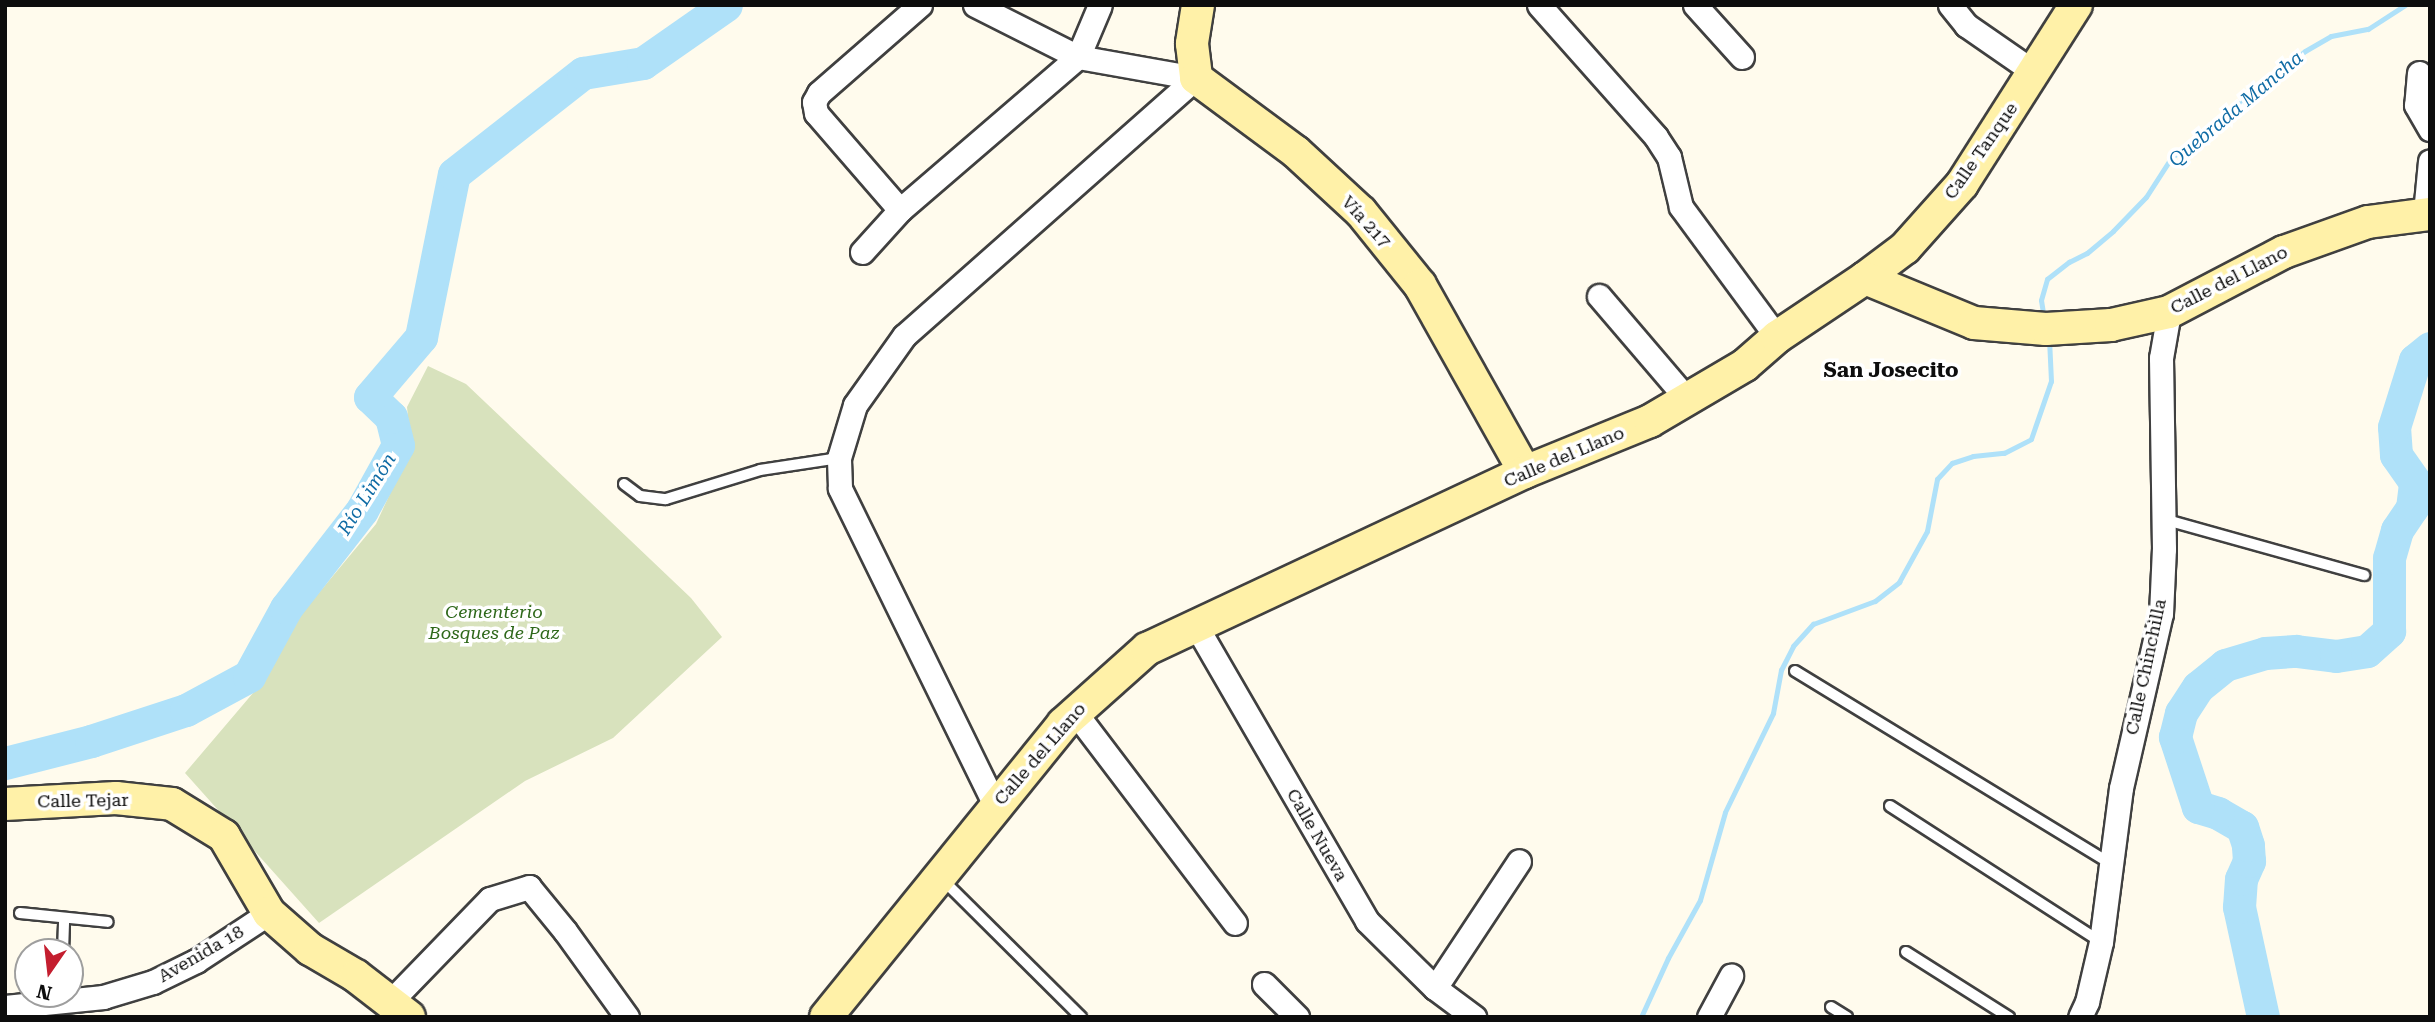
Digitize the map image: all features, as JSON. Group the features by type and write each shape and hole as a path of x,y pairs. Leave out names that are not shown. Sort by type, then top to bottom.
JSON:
{"main road":[{"path":"1196,78 1192,44 1198,5"},
{"name":"Calle Tanque","path":"1865,278 1905,248 1962,184 2077,5"},
{"name":"Vía 217","path":"1196,78 1296,152 1361,212 1420,285 1525,472"},
{"name":"Calle del Llano","path":"826,1017 995,804 1074,711 1147,649 1195,624 1525,472 1650,421 1745,365 1777,337 1865,278 1954,317 1995,327 2046,329 2111,325 2169,312 2213,292 2284,251 2368,222 2427,214"},
{"name":"Calle Tejar","path":"5,804 116,798 172,804 223,836 269,912 310,949 400,1009"}],"street":[{"path":"900,210 816,113 814,103 819,93 920,5"},
{"path":"975,5 1078,57 1196,78"},
{"path":"862,252 900,210 1078,57 1100,5"},
{"path":"1539,5 1656,137 1669,157 1681,207 1777,337"},
{"path":"1695,5 1742,57"},
{"path":"1950,5 1965,26 2034,72"},
{"path":"2419,74 2416,105 2430,129"},
{"path":"995,804 840,488 839,457 855,405 904,335 1196,78"},
{"path":"2427,214 2430,161"},
{"path":"1599,296 1687,399"},
{"name":"Calle Chinchilla","path":"2080,1017 2087,1002 2101,942 2113,866 2121,788 2161,614 2161,358 2169,312"},
{"name":"Calle Nueva","path":"1195,624 1367,921 1435,988 1474,1017"},
{"path":"1074,711 1235,923"},
{"path":"1435,988 1518,861"},
{"path":"400,1009 491,899 529,887 565,931 627,1017"},
{"name":"Avenida 18","path":"84,997 103,997 153,982 196,961 269,912"},
{"path":"1709,1017 1731,976"},
{"path":"1264,984 1297,1017"}],"lane":[{"path":"624,484 640,496 666,499 760,470 839,457"},
{"path":"2163,519 2364,575"},
{"path":"1795,671 2113,866"},
{"path":"1890,806 2101,942"},
{"path":"938,875 1081,1017"},
{"path":"20,913 108,922"},
{"path":"64,918 64,938"},
{"path":"1906,952 2009,1017"},
{"path":"1831,1007 1847,1017"}],"green space":[{"name":"Cementerio Bosques de Paz","path":"428,366 466,384 691,598 722,637 613,738 525,781 319,923 185,773 259,686 303,612 376,524 411,448 407,407"}],"waterway":[{"name":"Río Limón","path":"5,763 91,741 186,710 249,676 286,608 362,510 398,445 391,417 370,397 421,337 454,174 583,73 643,63 726,5"},
{"name":"Quebrada Mancha","path":"2044,319 2041,300 2047,279 2069,262 2087,253 2113,231 2146,197 2171,158 2305,51 2331,36 2368,29 2405,5"},
{"name":"Quebrada Mancha","path":"1641,1017 1668,958 1700,900 1725,812 1773,713 1781,670 1793,646 1813,624 1875,601 1899,582 1927,531 1937,479 1952,463 1973,456 2004,453 2031,439 2051,381 2049,339"},
{"path":"2263,1017 2239,907 2241,879 2249,861 2248,845 2242,827 2218,813 2198,807 2175,737 2181,713 2198,687 2225,665 2265,653 2296,651 2336,656 2367,651 2389,631 2389,558 2397,530 2412,508 2415,482 2396,455 2394,427 2415,360 2430,348"},
{"path":"2412,508 2430,512"}],"district":[{"name":"San Josecito","path":"1891,370"}]}
